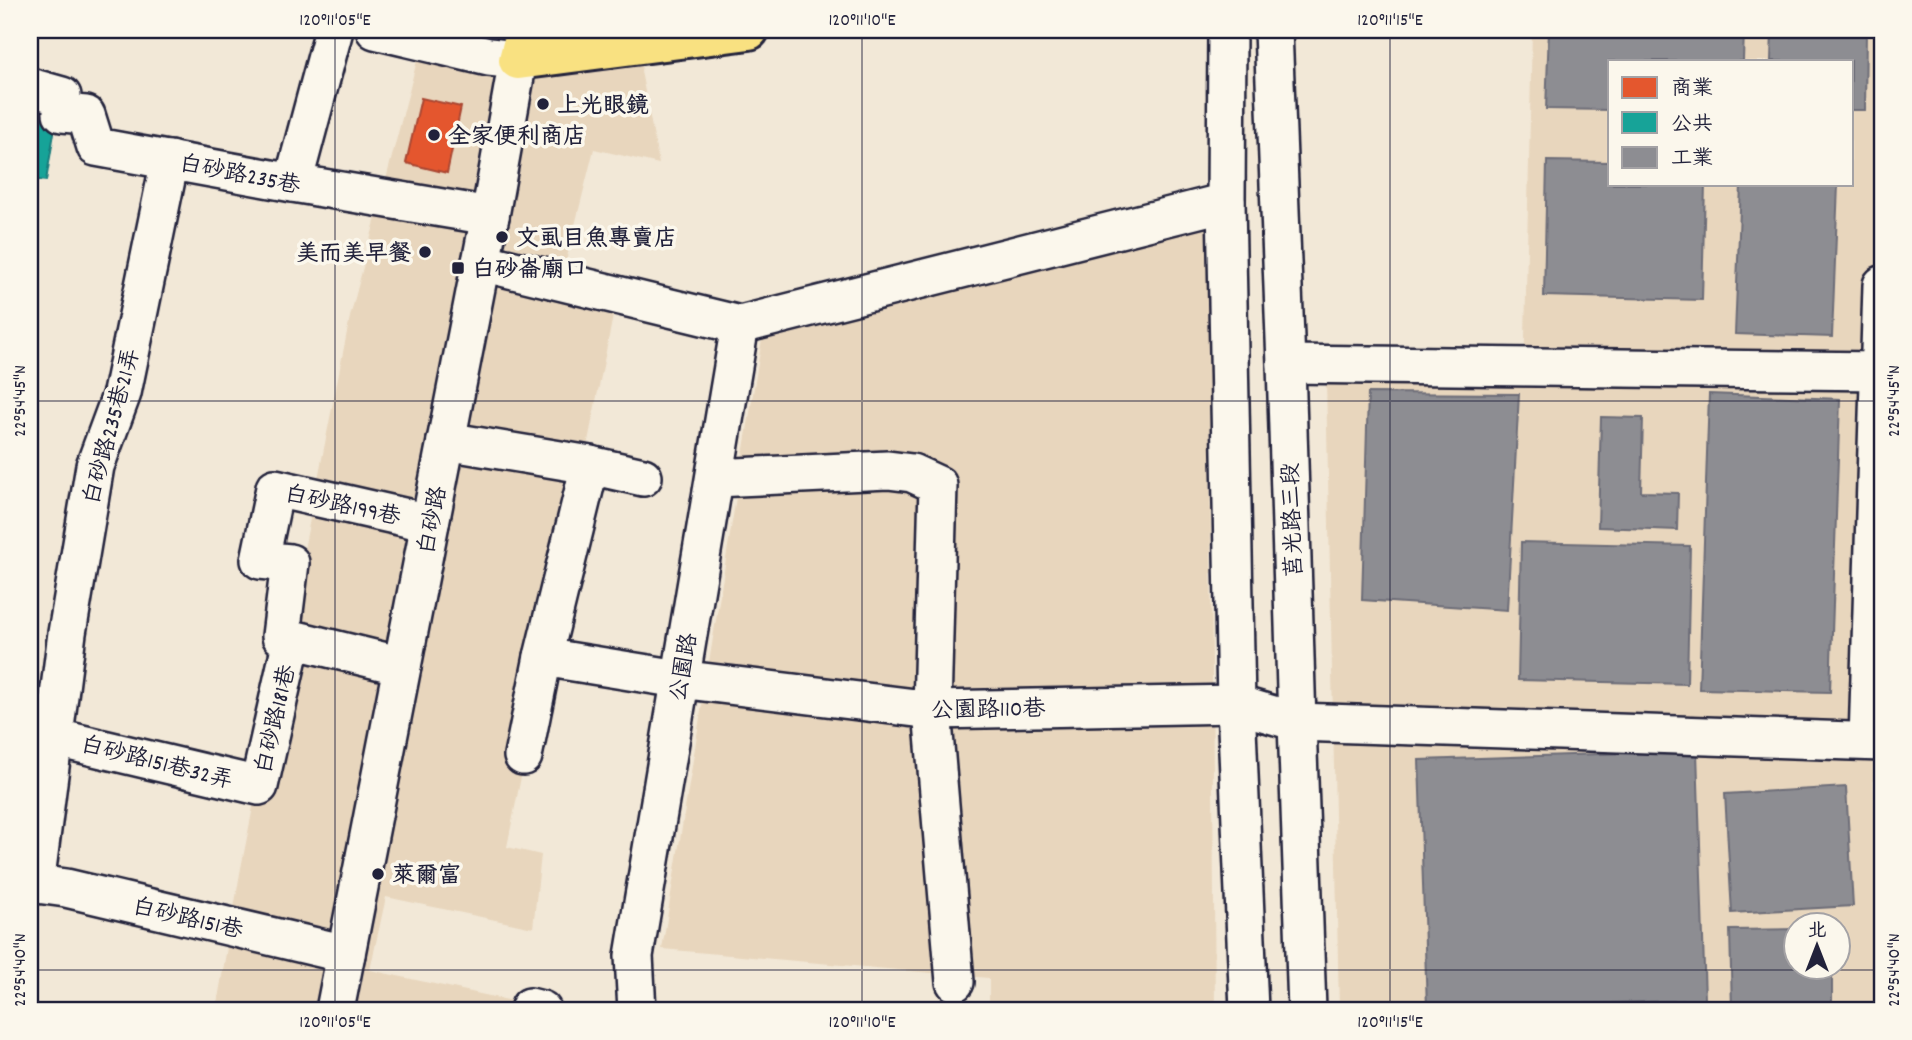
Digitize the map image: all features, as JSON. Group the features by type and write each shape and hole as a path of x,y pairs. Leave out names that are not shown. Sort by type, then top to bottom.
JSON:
{"main road":[{"path":"522,45 748,30"}],"street":[{"path":"293,183 334,30"},
{"path":"376,30 489,57 522,45"},
{"path":"1227,30 1226,202 1236,704 1249,1010"},
{"name":"莒光路三段","path":"1273,30 1307,1010"},
{"name":"白砂路","path":"335,1010 522,45"},
{"name":"白砂路235巷","path":"30,88 62,96 62,113 86,115 96,147 490,216"},
{"name":"白砂路235巷21弄","path":"42,734 66,633 95,466 122,393 170,160"},
{"path":"481,262 740,325 1226,202"},
{"path":"1875,741 1882,285"},
{"name":"公園路","path":"637,1010 634,956 740,325"},
{"path":"1286,364 1881,371"},
{"path":"446,441 590,465 643,477"},
{"path":"523,756 543,657 590,465"},
{"path":"715,478 888,470 912,473 938,485 932,710 955,982"},
{"name":"白砂路199巷","path":"292,639 281,636 290,563 260,560 275,488 430,523"},
{"name":"白砂路181巷","path":"259,786 292,639 402,666"},
{"name":"公園路110巷","path":"543,657 680,679 932,710 1236,704 1297,722 1875,741"},
{"name":"白砂路151巷32弄","path":"33,884 42,734 259,786"},
{"name":"白砂路151巷","path":"33,884 66,888 346,954"},
{"path":"529,1010 530,1007 542,1010"}],"shaded area":[{"path":"425,30 650,30 641,71 659,164 594,149 564,269 619,286 507,847 541,855 533,928 386,897 370,970 517,1002 515,1010 216,1010 241,868 350,317"},
{"path":"1532,30 1882,30 1882,718 1871,718 1882,1010 1339,1010 1326,379 1524,380"},
{"path":"1208,222 1215,1010 989,1010 989,978 662,949 763,333"}],"building: 商業":[{"name":"全家便利商店","path":"421,98 461,107 447,173 406,163"}],"building: 公共":[{"path":"30,105 58,109 46,181 30,179"}],"building: 工業":[{"path":"1549,30 1744,30 1743,60 1608,60 1608,110 1546,109"},
{"path":"1772,30 1866,30 1865,110 1853,110 1853,60 1771,60"},
{"path":"1547,161 1608,162 1608,186 1705,186 1702,300 1544,296"},
{"path":"1741,186 1838,186 1832,337 1735,334"},
{"path":"1368,393 1519,394 1507,610 1362,600"},
{"path":"1709,394 1840,399 1830,692 1699,689"},
{"path":"1601,417 1643,418 1641,492 1678,493 1677,530 1598,527"},
{"path":"1521,542 1690,546 1687,684 1518,680"},
{"path":"1697,751 1705,1000 1427,1009 1419,760"},
{"path":"1846,787 1853,906 1732,913 1725,794"},
{"path":"1783,929 1783,981 1832,981 1832,1010 1732,1010 1730,930"}],"place":[{"name":"上光眼鏡","path":"543,104"},
{"name":"全家便利商店","path":"434,135"},
{"name":"文虱目魚專賣店","path":"502,237"},
{"name":"美而美早餐","path":"425,252"},
{"name":"白砂崙廟口","path":"458,268"},
{"name":"萊爾富","path":"378,874"}]}
